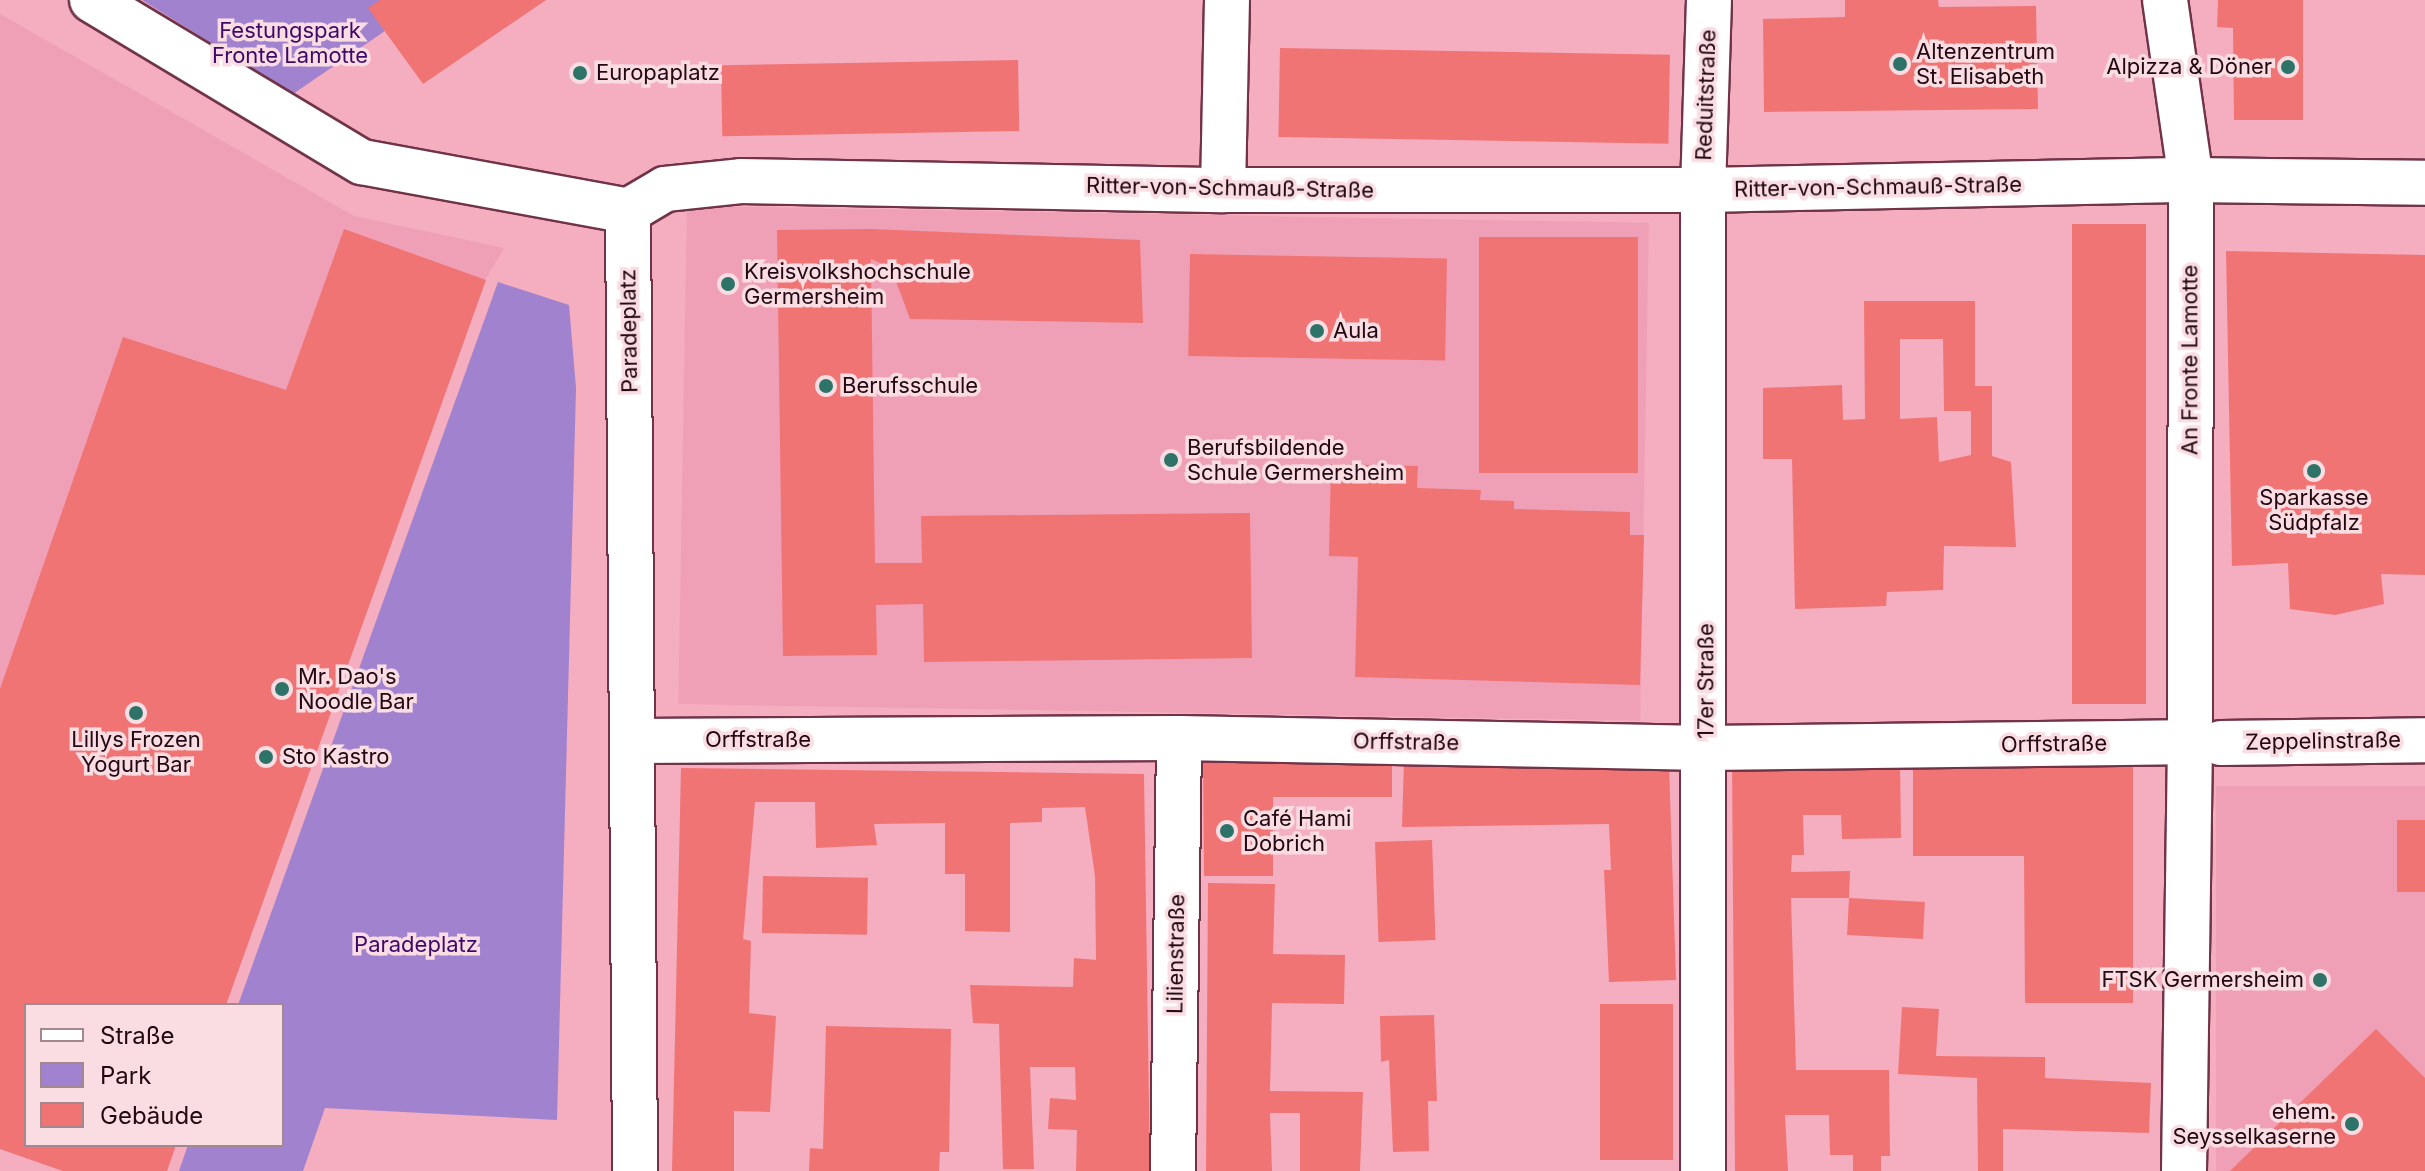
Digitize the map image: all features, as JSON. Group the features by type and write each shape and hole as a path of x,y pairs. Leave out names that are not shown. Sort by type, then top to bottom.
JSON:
{"street":[{"path":"92,0 362,162 628,211"},
{"path":"1223,190 1227,0"},
{"name":"Reduitstraße","path":"1703,190 1709,0"},
{"name":"An Fronte Lamotte","path":"2165,0 2191,180 2195,741 2184,1171"},
{"name":"Ritter-von-Schmauß-Straße","path":"628,211 665,189 692,182 931,181 1223,190 1703,190 2191,180 2425,183"},
{"name":"17er Straße","path":"1703,190 1706,748 1703,1171"},
{"name":"Paradeplatz","path":"628,211 635,1171"},
{"name":"Orffstraße","path":"633,741 1179,738 1706,748 2195,741"},
{"name":"Lilienstraße","path":"1173,1171 1179,738"},
{"name":"Zeppelinstraße","path":"2195,741 2425,740"}],"shaded area":[{"path":"0,14 354,216 504,248 485,280 227,1003 24,1003 24,1147 175,1147 167,1171 63,1171 0,1149"},
{"name":"Berufsbildende Schule Germersheim","path":"687,206 1649,223 1640,721 678,704"},
{"name":"FTSK Germersheim","path":"2216,786 2425,786 2425,1171 2216,1171"}],"green space":[{"name":"Festungspark Fronte Lamotte","path":"142,0 430,0 293,94"},
{"name":"Paradeplatz","path":"498,282 569,305 576,388 557,1120 325,1108 303,1171 179,1171 187,1147 284,1147 284,1003 239,1003"}],"building":[{"path":"380,0 546,0 423,84 368,8"},
{"name":"Altenzentrum St. Elisabeth","path":"1845,0 1938,0 1939,7 2036,6 2038,109 1764,112 1763,19 1845,17"},
{"path":"2218,0 2303,0 2303,120 2234,120 2233,28 2217,27"},
{"path":"1280,48 1670,55 1668,144 1278,137"},
{"path":"1018,60 1019,131 722,136 721,65"},
{"path":"2072,224 2146,224 2146,704 2072,704"},
{"path":"344,229 486,280 227,1003 24,1003 24,1147 175,1147 167,1171 63,1171 0,1149 0,689 123,337 286,390"},
{"name":"Berufsschule","path":"871,229 1140,240 1143,323 910,319 891,268 871,259 875,563 922,563 921,516 1250,513 1252,658 924,662 923,604 876,605 877,655 783,656 777,230"},
{"path":"1479,237 1638,237 1638,473 1479,473"},
{"path":"2226,251 2425,255 2425,575 2381,574 2384,604 2335,615 2290,609 2288,563 2232,566"},
{"name":"Aula","path":"1190,254 1447,258 1445,360 1188,356"},
{"path":"1864,301 1975,301 1975,386 1992,386 1992,456 2011,462 2016,547 1944,546 1943,590 1887,592 1886,606 1795,609 1792,459 1763,459 1763,388 1842,385 1843,420 1865,419","holes":["1900,339 1943,339 1944,411 1971,411 1971,455 1939,462 1937,417 1900,419"]},
{"path":"1331,464 1418,466 1417,488 1481,490 1480,500 1514,501 1514,509 1630,512 1630,535 1644,535 1640,685 1355,677 1358,557 1329,556"},
{"path":"1203,758 1392,758 1392,797 1273,797 1273,876 1204,876"},
{"path":"1404,760 1669,764 1676,980 1609,982 1604,870 1611,870 1609,824 1402,827"},
{"path":"1900,762 1901,838 1842,839 1841,815 1803,815 1804,855 1792,855 1791,872 1850,871 1849,898 1791,898 1796,1070 1889,1070 1890,1156 1881,1156 1881,1171 1853,1171 1853,1155 1830,1155 1829,1115 1785,1115 1788,1171 1735,1171 1732,763"},
{"path":"1913,763 2133,763 2133,1003 2025,1003 2024,856 1913,856"},
{"path":"681,768 1144,774 1150,1171 1076,1171 1077,1130 1048,1129 1050,1098 1076,1100 1075,1067 1030,1067 1034,1169 1003,1169 999,1024 973,1023 970,985 1073,987 1074,958 1096,960 1095,876 1085,807 1042,808 1042,822 1010,823 1010,932 965,931 965,874 945,874 945,823 874,824 877,845 816,848 815,802 755,802 743,939 751,941 749,1013 776,1016 770,1112 734,1111 734,1171 672,1171"},
{"path":"2397,820 2425,820 2425,892 2397,892"},
{"path":"1432,840 1435,940 1379,942 1375,842"},
{"path":"763,876 868,878 867,935 762,933"},
{"path":"1208,883 1275,884 1273,954 1345,955 1344,1004 1272,1003 1270,1091 1363,1092 1360,1171 1300,1171 1300,1113 1270,1113 1272,1171 1206,1171"},
{"path":"1849,898 1925,902 1923,939 1847,935"},
{"path":"1600,1004 1673,1004 1673,1160 1600,1160"},
{"path":"1902,1007 1939,1009 1936,1056 2045,1057 2045,1078 2151,1083 2149,1133 2003,1129 2003,1171 1978,1171 1977,1078 1898,1074"},
{"path":"1434,1015 1437,1101 1428,1101 1429,1151 1393,1152 1389,1060 1381,1062 1380,1016"},
{"path":"826,1026 951,1029 949,1152 940,1152 939,1171 809,1171 810,1148 823,1149"},
{"name":"ehem. Seysselkaserne","path":"2376,1029 2425,1078 2425,1171 2230,1171"}],"place":[{"name":"Altenzentrum St. Elisabeth","path":"1900,64"},
{"name":"Alpizza & Döner","path":"2288,67"},
{"name":"Europaplatz","path":"580,73"},
{"name":"Kreisvolkshochschule Germersheim","path":"728,284"},
{"name":"Aula","path":"1317,331"},
{"name":"Berufsschule","path":"826,386"},
{"name":"Berufsbildende Schule Germersheim","path":"1171,460"},
{"name":"Sparkasse Südpfalz","path":"2314,471"},
{"name":"Mr. Dao's Noodle Bar","path":"282,689"},
{"name":"Lillys Frozen Yogurt Bar","path":"136,713"},
{"name":"Sto Kastro","path":"266,757"},
{"name":"Café Hami Dobrich","path":"1227,831"},
{"name":"FTSK Germersheim","path":"2320,980"},
{"name":"ehem. Seysselkaserne","path":"2352,1124"}]}
